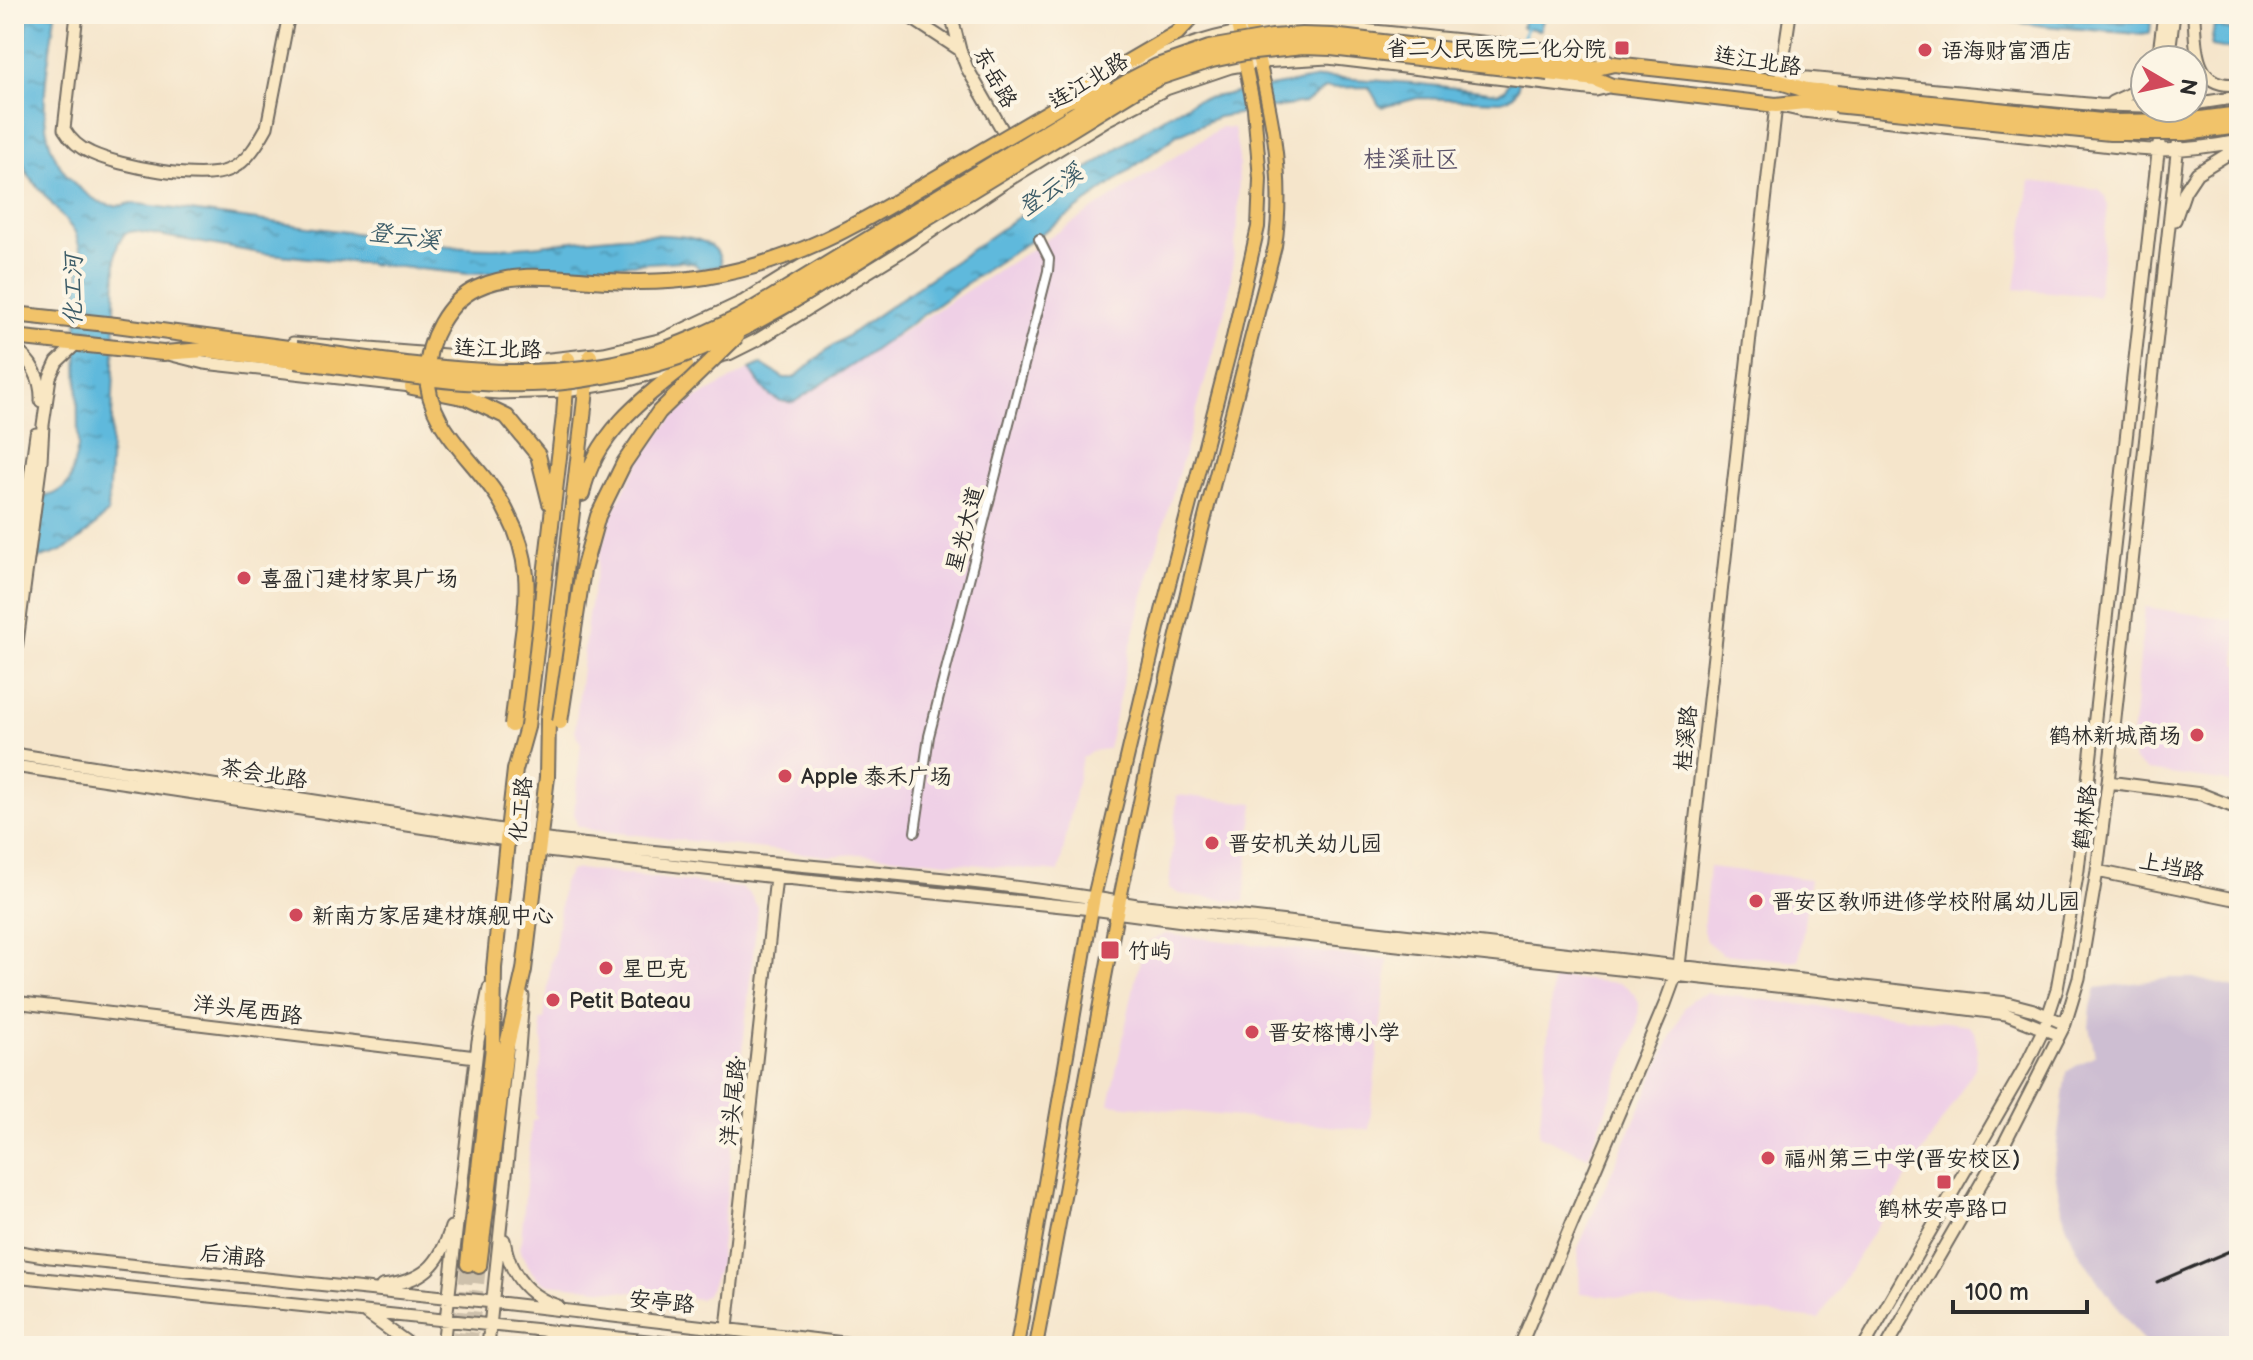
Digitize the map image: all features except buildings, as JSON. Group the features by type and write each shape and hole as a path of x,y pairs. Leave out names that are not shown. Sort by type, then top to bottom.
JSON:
{"highway":[{"path":"515,770 512,725 525,617 526,575 520,543 509,515 493,489 455,445 439,421 429,396 427,371 431,346 453,305 473,290 514,277 673,280 717,275 811,247 848,229 1067,101 1088,85 1177,33 1195,14"},
{"name":"连江北路","path":"14,337 163,353 205,350 296,355 498,373 572,370 616,363 648,355 743,315 1157,66 1209,48 1257,39 1332,36 1550,67 1612,86 1776,105 1836,99 2111,122 2185,121 2239,114"},
{"name":"连江北路","path":"14,314 221,339 296,355 497,385 572,381 651,366 748,326 1135,90 1161,77 1212,60 1273,49 1331,48 1550,67 1597,68 1614,64 1780,82 1836,99 2110,133 2186,133 2239,126"},
{"path":"1067,101 1132,79"},
{"path":"547,777 560,722 583,570 598,516 624,463 659,412 748,326"},
{"name":"化工路","path":"568,359 527,727 515,770 494,968 493,1047 474,1265 506,1049 524,970 547,777 548,720 590,356"},
{"path":"565,577 584,487 597,454 627,414 686,365"},
{"path":"412,387 467,398 507,417 538,455 552,511"}],"main road":[{"path":"77,14 64,129 71,141 89,153 116,162 207,175 230,170 246,157 267,127 289,14"},
{"name":"东岳路","path":"905,14 960,50 1007,138"},
{"path":"951,14 960,50"},
{"path":"1036,1346 1118,907 1170,663 1275,246 1279,209 1277,150 1269,101 1260,62 1235,14"},
{"path":"1017,1346 1093,903 1162,611 1232,342 1260,216 1254,108 1245,63 1248,14"},
{"path":"1790,14 1780,82 1807,78 2129,106"},
{"path":"2160,44 2164,14"},
{"path":"2170,44 2174,14"},
{"path":"2191,44 2194,16"},
{"path":"2194,16 2198,59 2203,70 2221,89 2239,95"},
{"path":"221,339 497,359 568,359 663,339 744,301 1057,107 1148,60 1189,44 1245,31 1304,26 1359,29 1599,55 1614,64"},
{"path":"163,353 204,363 491,393 566,391 625,381 745,347 910,246 1002,184 1135,104 1173,86 1245,63 1328,58 1596,90 1612,86"},
{"path":"2211,79 2224,85 2239,84"},
{"path":"2099,105 2129,95"},
{"path":"2209,101 2239,95"},
{"path":"1776,105 1803,111 2159,151 2239,144"},
{"name":"桂溪路","path":"1520,1346 1678,971 1776,105"},
{"path":"1864,1346 2026,1065 2046,1022 2060,973 2080,857 2162,124"},
{"name":"鹤林路","path":"1887,1346 2005,1142 2062,1030 2079,978 2108,782 2181,124"},
{"path":"2167,243 2190,182 2202,169 2239,144"},
{"path":"14,665 22,564 50,373 77,343"},
{"path":"14,349 33,368 41,394 31,498"},
{"path":"14,592 22,564"},
{"name":"茶会北路","path":"14,754 508,835"},
{"name":"茶会北路","path":"14,766 508,835"},
{"path":"2108,782 2201,794 2239,809"},
{"path":"539,844 776,877 1093,903"},
{"path":"539,844 913,875 1118,907 1678,971 2006,1014 2046,1022 2062,1030"},
{"name":"上垱路","path":"2097,871 2239,900"},
{"name":"洋头尾路·","path":"727,1328 776,877"},
{"path":"443,1346 476,1057 494,968"},
{"path":"488,1346 519,1050 524,970"},
{"name":"洋头尾西路","path":"14,1002 476,1057"},
{"path":"365,1289 404,1281 429,1269 445,1250 460,1200"},
{"path":"501,1223 505,1252 512,1271 524,1285 548,1303 578,1312"},
{"name":"后浦路","path":"14,1251 448,1298"},
{"name":"后浦路","path":"14,1276 446,1319"},
{"name":"安亭路","path":"448,1298 870,1346"},
{"path":"362,1310 412,1346"},
{"name":"安亭路","path":"446,1319 697,1346"},
{"path":"532,1346 575,1333"}],"street":[{"name":"星光大道","path":"915,832 929,736 1048,271 1049,259 1039,239"}],"shaded area":[{"path":"1221,127 1234,128 1239,158 1238,220 1228,301 1154,558 1108,749 1091,751 1082,758 1059,872 860,854 828,856 592,830 577,825 574,813 581,742 575,730 588,615 601,550 613,512 626,486 672,418 695,399 750,369 768,395 783,403 794,402"},
{"path":"2030,181 2099,189 2105,197 2108,206 2098,296 2015,289"},
{"path":"2145,607 2239,621 2236,664 2239,665 2239,792 2230,783 2147,771 2134,761 2131,748"},
{"name":"晋安机关幼儿园","path":"1177,795 1254,803 1244,902 1179,894 1169,888"},
{"name":"晋安区教师进修学校附属幼儿园","path":"1709,867 1810,879 1799,961 1722,954 1706,941 1703,930"},
{"path":"578,869 741,888 750,894 758,908 719,1267 710,1289 700,1299 549,1284 532,1272 520,1251 532,1121 537,1119 535,1114 543,1046 540,1020 544,1020 563,882 570,871"},
{"name":"晋安榕博小学","path":"1165,934 1388,960 1369,1130 1109,1104 1141,953 1148,942"},
{"path":"1553,977 1618,983 1627,987 1639,1003 1634,1037 1588,1157 1539,1135"},
{"path":"2193,978 2239,989 2239,1346 2147,1346 2076,1247 2066,1224 2054,1167 2066,1072 2095,1055 2089,1027 2096,988"},
{"name":"福州第三中学(晋安校区)","path":"1708,993 1969,1025 1974,1032 1977,1047 1975,1068 1819,1319 1580,1293 1578,1248 1684,1008 1693,998"}],"water":[{"path":"28,14 55,14 45,89 45,114 48,137 56,159 70,179 91,197 105,204 121,206 131,203 477,248 518,247 621,236 678,236 700,240 715,249 722,266 699,269 695,264 681,261 469,274 260,253 135,231 125,233 116,252 108,512 67,548 14,564 14,504 54,494 64,488 70,480 78,447 77,297 81,252 75,232 28,175 23,163 20,147 21,76"},
{"path":"1525,14 1545,14 1540,30 1522,27"},
{"path":"1954,14 2032,14 2082,20 2151,22 2150,33 2138,34"},
{"path":"2214,26 2239,32 2239,51 2211,46"},
{"path":"1520,75 1516,92 1501,101 1418,98 1383,107 1369,87 1326,88 1304,103 1218,117 1177,135 1072,213 863,358 794,402 773,397 750,369 761,364 784,378 794,378 827,350 1154,123 1196,100 1325,77 1498,93"}],"waterway":[{"name":"登云溪","path":"1523,41 1527,25"}],"tunnel":[{"path":"458,1346 468,1264"},
{"path":"470,1346 479,1266"}],"railway":[{"path":"2157,1282 2239,1247"}],"place":[{"name":"省二人民医院二化分院","path":"1622,48"},
{"name":"语海财富酒店","path":"1925,50"},
{"name":"喜盈门建材家具广场","path":"244,578"},
{"name":"鹤林新城商场","path":"2197,735"},
{"name":"Apple 泰禾广场","path":"785,776"},
{"name":"晋安机关幼儿园","path":"1212,843"},
{"name":"晋安区教师进修学校附属幼儿园","path":"1756,901"},
{"name":"新南方家居建材旗舰中心","path":"296,915"},
{"name":"竹屿","path":"1110,950"},
{"name":"星巴克","path":"606,968"},
{"name":"Petit Bateau","path":"553,1000"},
{"name":"晋安榕博小学","path":"1252,1032"},
{"name":"福州第三中学(晋安校区)","path":"1768,1158"},
{"name":"鹤林安亭路口","path":"1944,1182"}],"district":[{"name":"桂溪社区","path":"1411,159"}],"water label":[{"name":"化工河","path":"73,290"}]}
